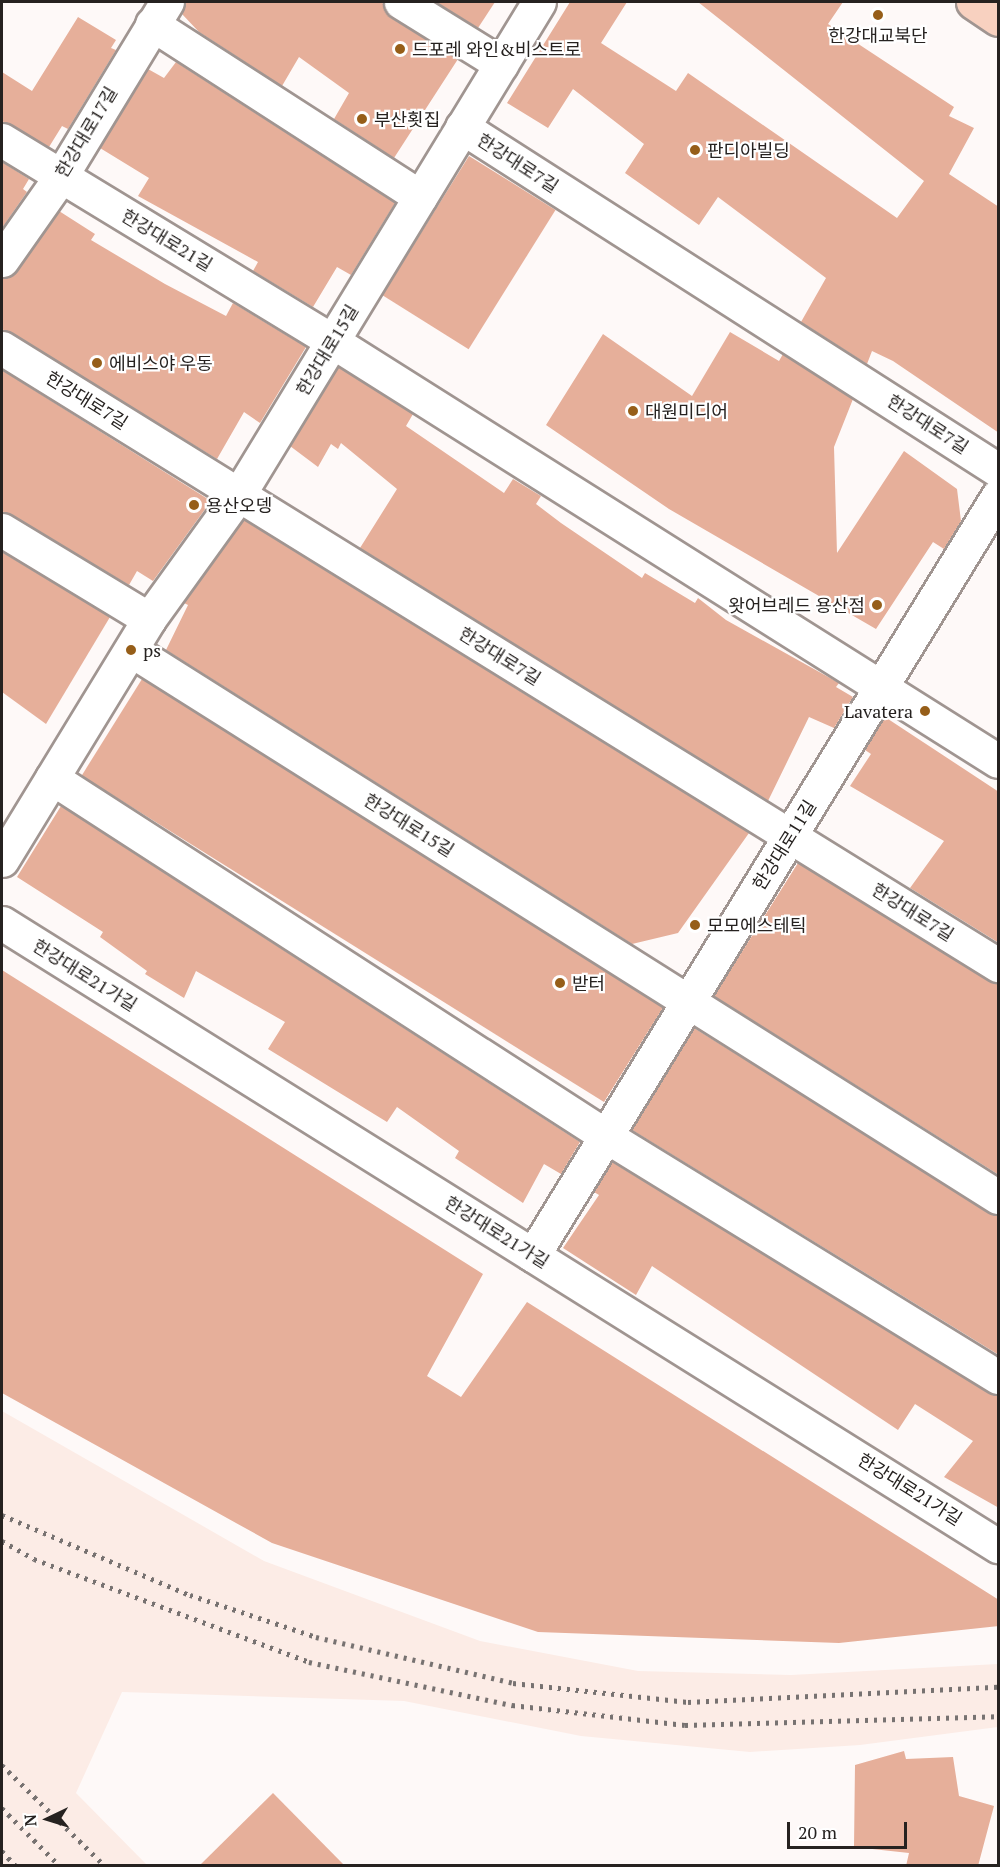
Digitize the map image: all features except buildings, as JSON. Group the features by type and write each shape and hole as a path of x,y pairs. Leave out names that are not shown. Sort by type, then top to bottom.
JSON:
{"main road":[{"path":"973,2 999,19"}],"street":[{"path":"401,2 501,64"},
{"name":"한강대로15길","path":"2,860 149,619 239,494 539,2"},
{"path":"159,13 420,197"},
{"name":"한강대로17길","path":"2,260 61,176 159,13"},
{"name":"한강대로7길","path":"462,127 999,470"},
{"name":"한강대로21길","path":"2,140 332,341"},
{"path":"332,341 999,761"},
{"name":"한강대로7길","path":"2,348 999,965"},
{"name":"한강대로11길","path":"533,1255 687,1000 999,496"},
{"path":"2,530 149,619"},
{"name":"한강대로15길","path":"131,650 687,1000"},
{"path":"52,778 606,1136 999,1377"},
{"name":"한강대로21가길","path":"2,923 533,1255 997,1541"},
{"path":"687,1000 999,1197"}],"shaded area":[{"path":"2,1411 264,1561 480,1641 638,1671 791,1675 998,1664 998,1727 860,1745 750,1752 581,1736 404,1701 122,1692 76,1793 147,1865 2,1865"}],"railway":[{"path":"2,1515 190,1595 316,1637 513,1683 688,1702 998,1687"},
{"path":"2,1541 34,1559 309,1662 512,1705 685,1725 998,1716"},
{"path":"2,1765 105,1866"},
{"path":"2,1808 60,1866"},
{"path":"2,1851 16,1866"}],"place":[{"name":"한강대교북단","path":"878,15"},
{"name":"드포레 와인&비스트로","path":"400,49"},
{"name":"부산횟집","path":"362,119"},
{"name":"판디아빌딩","path":"695,150"},
{"name":"에비스야 우동","path":"97,363"},
{"name":"대원미디어","path":"633,411"},
{"name":"용산오뎅","path":"194,505"},
{"name":"왓어브레드 용산점","path":"877,605"},
{"name":"ps","path":"131,650"},
{"name":"Lavatera","path":"925,711"},
{"name":"모모에스테틱","path":"695,925"},
{"name":"받터","path":"560,983"}]}
